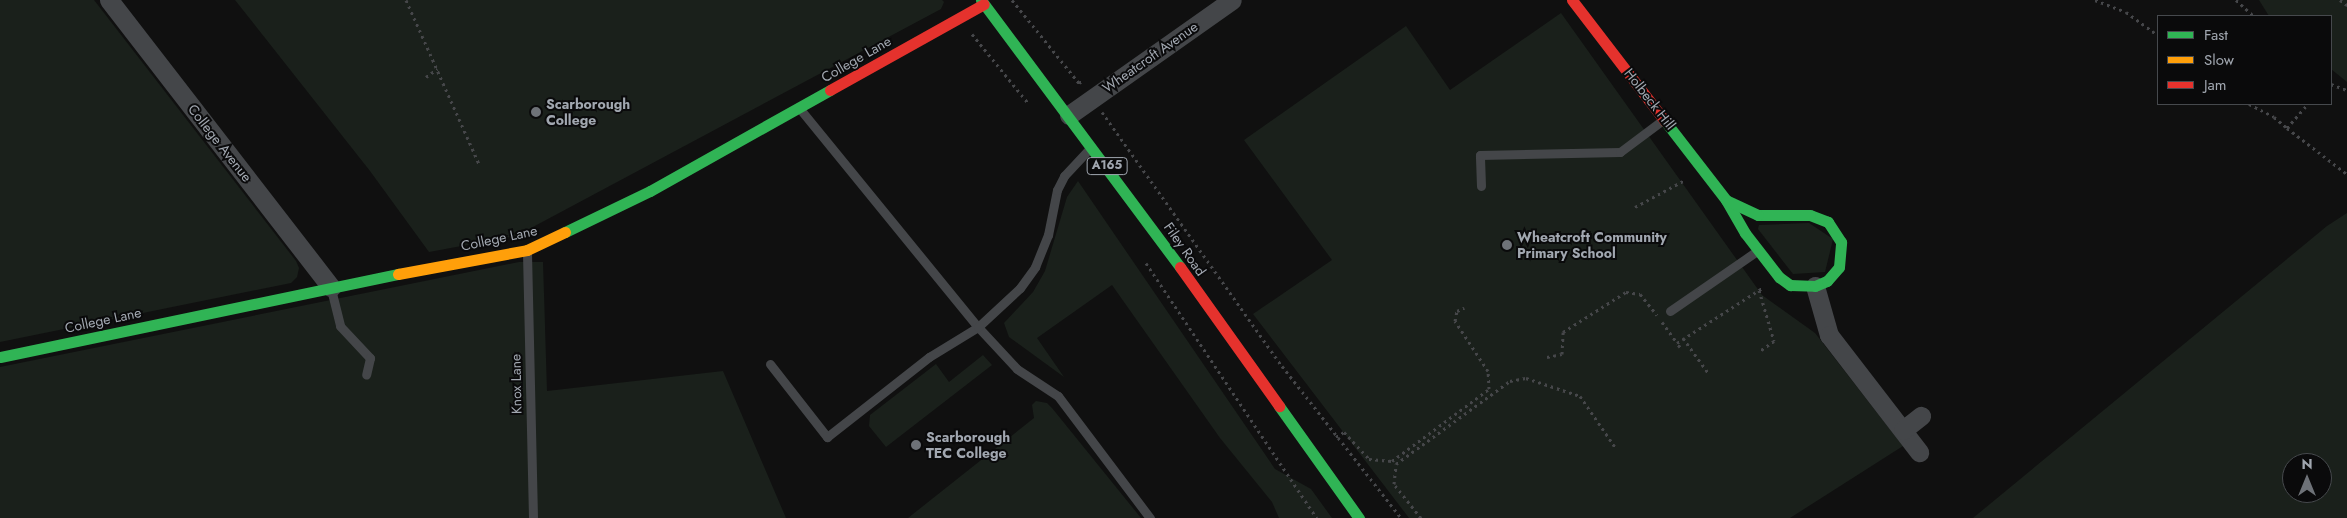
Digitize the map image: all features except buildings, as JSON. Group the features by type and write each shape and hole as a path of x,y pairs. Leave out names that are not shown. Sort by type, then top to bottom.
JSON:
{"main road":[{"name":"Holbeck Hill","path":"1572,0 1665,118 1726,200 1757,251 1779,277 1790,285 1815,286 1827,280 1838,266 1841,242 1834,228 1824,219 1810,215 1758,215 1726,200"},
{"name":"College Lane","path":"0,357 331,287 527,250 650,191 800,109 983,2"},
{"name":"Filey Road","path":"983,2 1092,146 1359,518"},
{"path":"1227,335 1258,398 1344,518"}],"street":[{"name":"College Avenue","path":"109,0 331,287"},
{"name":"Wheatcroft Avenue","path":"1069,115 1232,0"},
{"path":"1815,286 1829,335 1919,452"},
{"path":"1902,430 1921,416"}],"lane":[{"path":"800,109 978,327 1017,369 1058,396 1150,518"},
{"path":"1481,186 1480,155 1620,152 1665,118"},
{"path":"770,364 827,437 930,357 978,327 1020,288 1036,267 1048,235 1057,190 1075,161 1092,146"},
{"name":"Knox Lane","path":"527,250 533,518"},
{"path":"1670,311 1757,251"},
{"path":"331,287 337,320 370,358 366,375"}],"path":[{"path":"406,0 479,164"},
{"path":"1012,0 1079,83 1085,79"},
{"path":"2095,0 2126,12 2157,34"},
{"path":"2236,0 2253,15"},
{"path":"2340,0 2347,5"},
{"path":"959,17 1031,107"},
{"path":"426,77 437,69"},
{"path":"2332,84 2347,90"},
{"path":"2251,105 2274,117 2347,174"},
{"path":"2287,128 2307,105"},
{"path":"1101,111 1336,437 1401,518"},
{"path":"1635,207 1703,169"},
{"path":"1143,258 1317,518"},
{"path":"1677,342 1779,277"},
{"path":"1759,290 1774,341 1761,350"},
{"path":"1547,358 1562,354 1563,332 1629,291 1644,298 1680,347"},
{"path":"1336,437 1344,432 1369,459 1392,461 1489,389 1488,371 1455,321 1457,311 1464,308"},
{"path":"1684,338 1709,374"},
{"path":"1421,518 1394,484 1396,464 1510,381 1526,378 1580,396 1615,447"}],"shaded area":[{"path":"0,0 94,0 296,261 299,268 297,277 291,283 0,342"},
{"name":"Scarborough College","path":"235,0 942,0 944,2 941,9 516,236 429,252 370,171"},
{"path":"2259,0 2347,0 2347,82 2332,70 2332,15 2268,15"},
{"path":"1561,13 1762,295 1815,333 1903,446 1790,518 1409,518 1253,314 1332,260 1244,140 1406,26 1450,90"},
{"path":"1078,181 1275,469 1311,489 1332,518 1279,518 1272,502 1220,438 1112,285 1037,338 1064,377 1009,337 1004,323 1033,292 1045,271 1067,197"},
{"path":"2347,213 2347,518 1973,518 2327,226"},
{"path":"1809,223 1833,239 1825,272 1793,274 1758,229 1759,225"},
{"path":"519,262 543,262 547,391 723,371 786,518 0,518 0,367"},
{"path":"983,355 992,365 886,447 869,426 870,415 936,364 949,382"},
{"path":"1036,401 1047,403 1052,408 1141,518 908,518 1034,418 1032,405"}],"traffic: fast":[{"path":"981,0 1180,267"},
{"path":"565,232 650,191 830,90"},
{"path":"1665,121 1726,200 1745,233 1779,277 1790,285 1815,286 1827,281 1839,267 1841,242 1828,222 1810,215 1758,215 1726,200"},
{"path":"0,357 398,274"},
{"path":"1279,406 1359,518"}],"traffic: slow":[{"path":"398,274 527,250 565,232"}],"traffic: jam":[{"path":"1572,0 1665,121"},
{"path":"830,90 984,4"},
{"path":"1180,267 1279,406"}],"place":[{"name":"Scarborough College","path":"536,112"},
{"name":"Wheatcroft Community Primary School","path":"1507,245"},
{"name":"Scarborough TEC College","path":"916,445"}]}
